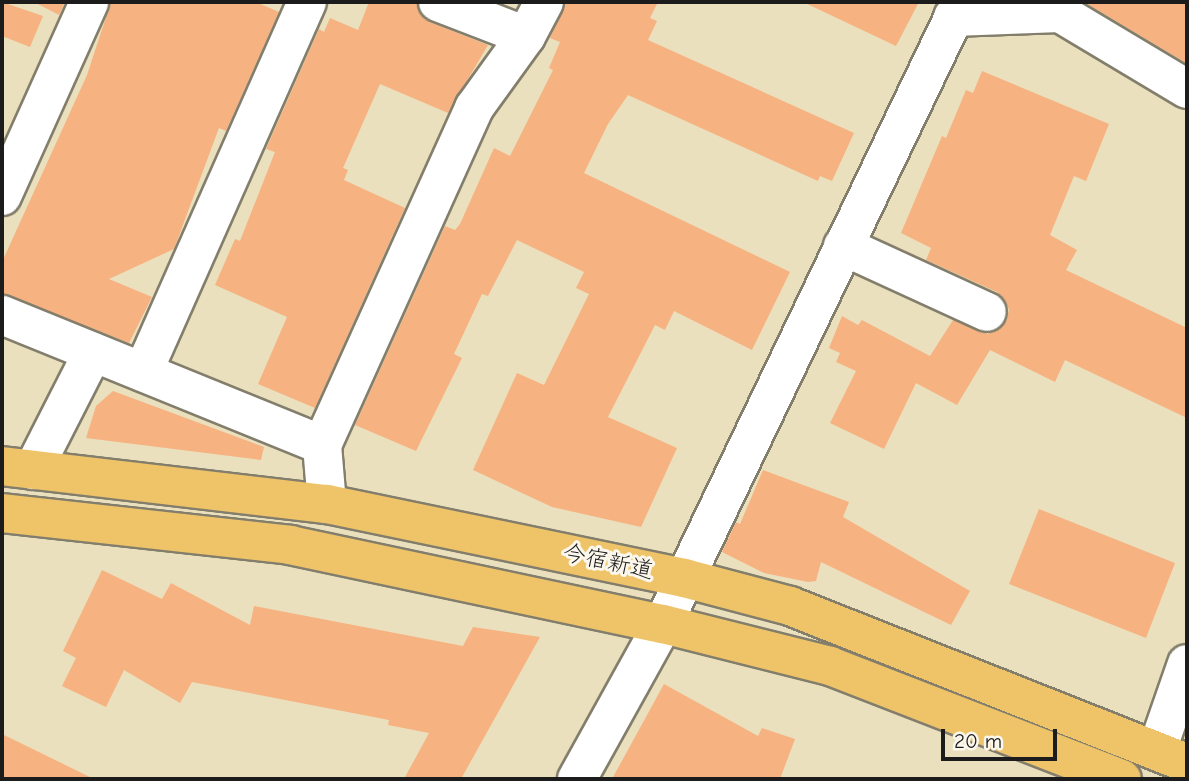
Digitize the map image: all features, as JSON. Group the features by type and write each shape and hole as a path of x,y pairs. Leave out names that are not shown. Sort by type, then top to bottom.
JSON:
{"highway":[{"name":"今宿新道","path":"18,468 327,504 684,578 790,606 1172,757"},
{"path":"2,513 290,545 663,624 830,666 1122,779"}],"street":[{"path":"2,196 89,2"},
{"path":"143,372 307,2"},
{"path":"438,2 526,36"},
{"path":"327,504 322,445 474,108 526,36 544,2"},
{"path":"577,779 663,624 957,9 1060,13 1187,89"},
{"path":"843,246 987,312"},
{"path":"2,315 322,445"},
{"path":"18,468 93,352"},
{"path":"1172,757 1187,664"}],"building":[{"path":"2,2 43,16 30,47 2,36"},
{"path":"34,2 65,2 59,15"},
{"path":"111,2 256,2 279,12 226,131 219,128 174,249 109,279 152,297 129,343 2,294 2,262 87,75"},
{"path":"369,2 417,2 421,15 430,22 488,45 448,113 380,84 343,168 348,170 344,180 405,208 315,408 258,384 287,317 215,285 235,239 240,241 275,152 266,149 319,29 324,32 330,18 358,30"},
{"path":"566,2 658,2 650,18 657,21 648,40 854,133 832,181 820,176 818,181 628,95 608,124 584,173 790,272 752,350 674,311 665,330 655,325 608,417 677,448 641,527 552,507 473,470 517,373 544,385 589,294 576,288 584,272 517,240 488,296 482,294 454,354 462,358 416,451 355,425 445,226 455,230 460,224 494,148 510,156 553,70 549,68 560,42 550,38"},
{"path":"803,2 919,2 896,46"},
{"path":"1084,2 1187,2 1187,63 1186,63"},
{"path":"982,71 1109,124 1086,181 1074,176 1050,235 1077,250 1066,270 1187,328 1187,418 1065,360 1055,382 990,350 957,405 916,383 884,449 830,423 856,371 836,362 840,353 829,348 842,316 858,325 862,320 930,356 953,320 988,334 1007,320 1009,309 997,292 926,260 931,248 901,233 942,136 946,138 966,90 973,93"},
{"path":"113,391 264,447 261,460 86,438 96,406"},
{"path":"763,470 849,502 843,517 970,591 951,625 821,562 816,581 808,582 764,573 722,552 736,522 740,524"},
{"path":"1039,509 1175,563 1146,638 1009,584"},
{"path":"102,570 162,599 171,583 250,625 254,606 463,646 473,627 540,637 461,779 404,779 429,733 388,725 389,720 192,682 180,703 124,670 106,707 62,686 76,658 63,651"},
{"path":"664,684 758,736 762,728 795,739 780,779 612,779"},
{"path":"2,734 94,779 2,779"}]}
